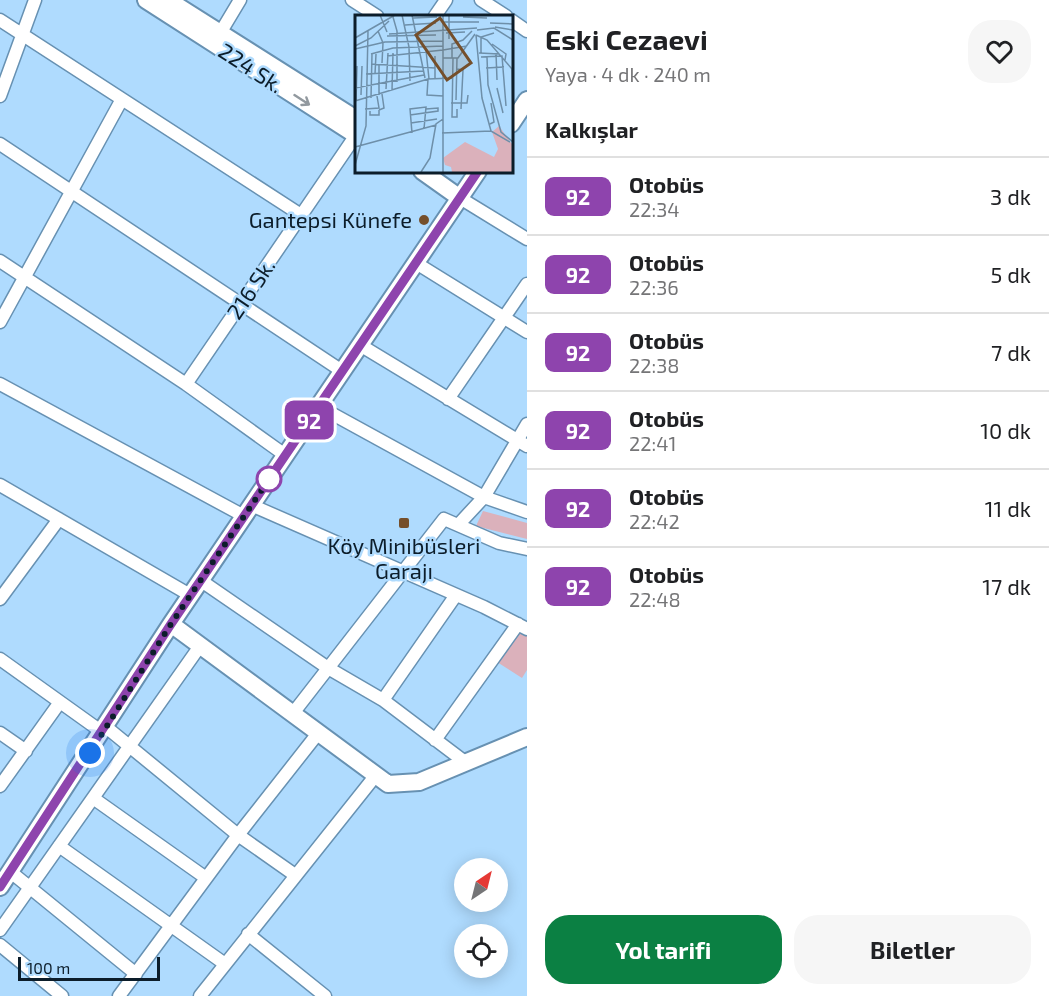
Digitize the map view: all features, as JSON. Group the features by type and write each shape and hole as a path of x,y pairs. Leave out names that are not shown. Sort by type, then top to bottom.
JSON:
{"street":[{"path":"0,96 34,0"},
{"name":"224 Sk.","path":"147,0 217,38 355,134"},
{"path":"168,0 217,38 355,118"},
{"path":"217,38 240,0"},
{"path":"352,0 375,15"},
{"path":"481,0 504,15"},
{"path":"0,20 301,215"},
{"path":"512,21 527,31"},
{"path":"0,322 122,99"},
{"path":"512,121 527,100"},
{"name":"216 Sk.","path":"186,384 355,136"},
{"path":"0,144 342,371"},
{"path":"423,172 460,198 527,239"},
{"path":"0,887 12,873 200,580 477,172"},
{"path":"0,261 186,384 285,455"},
{"path":"416,263 527,332"},
{"path":"448,399 527,284"},
{"path":"360,345 522,443"},
{"path":"0,384 248,511 402,572 523,627 435,740"},
{"path":"318,406 484,497 527,512"},
{"path":"459,524 484,497 522,443 527,424"},
{"path":"0,485 190,595"},
{"path":"2,592 59,519"},
{"path":"294,712 444,519 499,543 527,549"},
{"path":"200,580 328,668 383,700 465,762"},
{"path":"383,700 456,595"},
{"path":"171,624 294,712 388,784 418,782 527,737"},
{"path":"0,930 200,646"},
{"path":"0,659 60,702 130,745 238,835 295,874"},
{"path":"0,786 60,702"},
{"path":"119,996 238,835 319,732"},
{"path":"0,733 26,751"},
{"path":"200,996 376,775"},
{"path":"93,798 207,879"},
{"path":"59,846 225,964"},
{"path":"12,873 136,974"},
{"path":"248,934 325,996"},
{"path":"0,945 62,996"}],"shaded area":[{"path":"483,511 527,523 527,539 476,526"},
{"path":"518,629 527,634 527,670 522,678 497,662"}],"bus line":[{"name":"92","path":"0,887 12,873 171,624 477,172"}],"place":[{"name":"Gantepsi Künefe","path":"424,220"},
{"name":"Köy Minibüsleri Garajı","path":"404,523"}],"route":[{"path":"90,753 171,624 274,472 269,479"}]}
